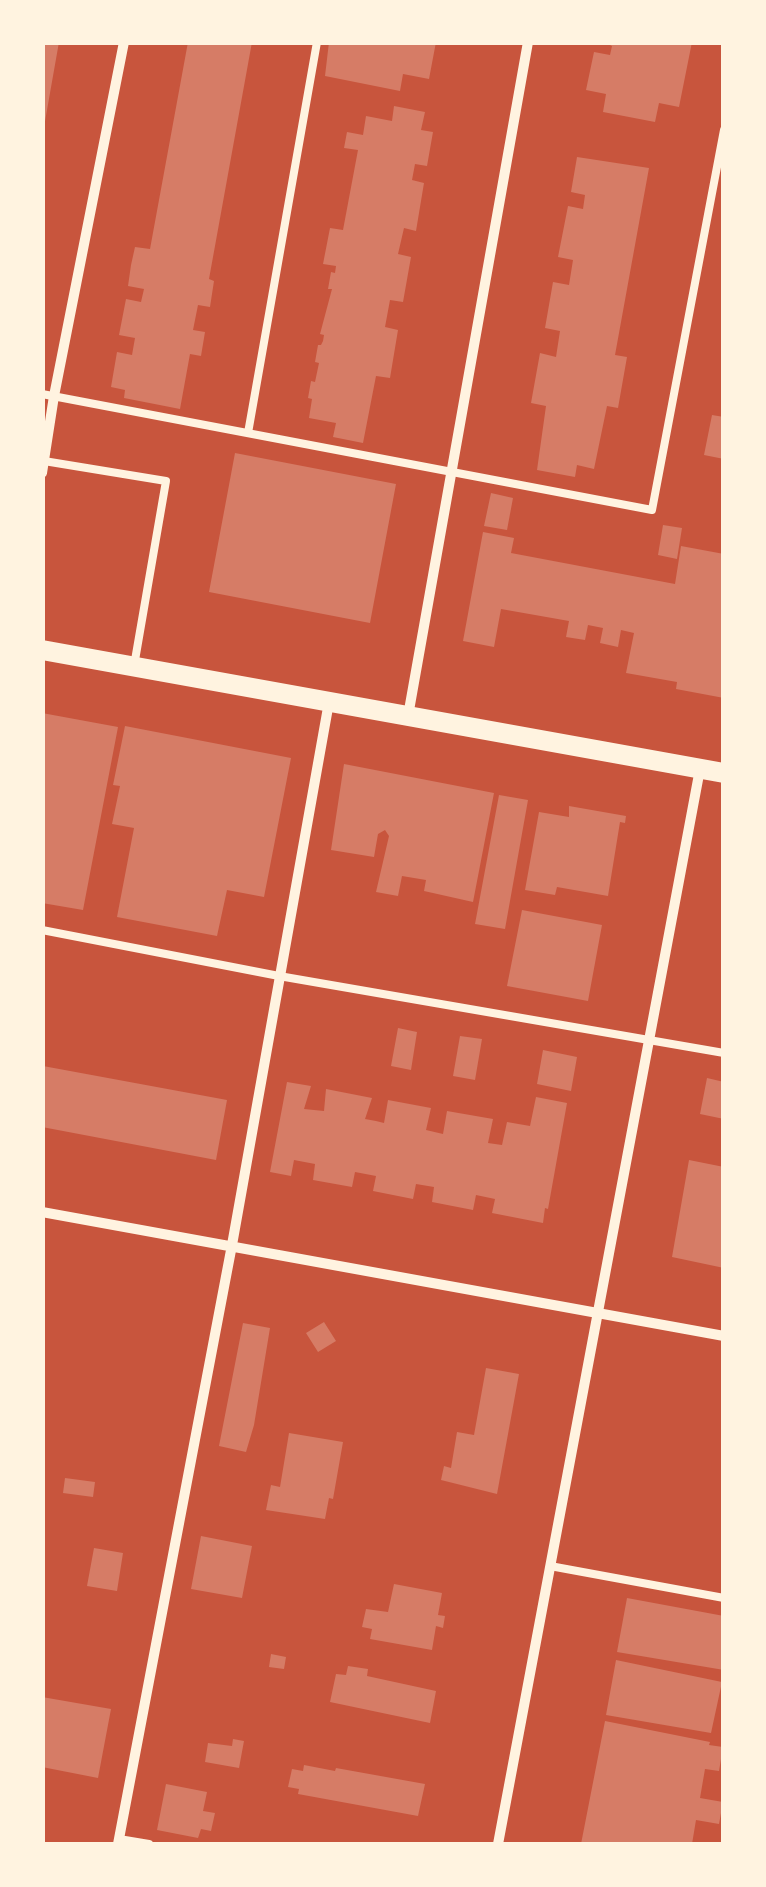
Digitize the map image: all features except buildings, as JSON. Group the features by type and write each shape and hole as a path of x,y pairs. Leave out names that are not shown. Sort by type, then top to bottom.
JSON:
{"main road":[{"path":"42,650 724,774"}],"street":[{"path":"43,466 48,395 124,42"},
{"path":"408,716 528,42"},
{"path":"119,1842 232,1245 329,701"},
{"path":"498,1844 700,769"},
{"path":"42,1212 724,1336"}],"lane":[{"path":"248,433 317,42"},
{"path":"48,395 652,510 724,130"},
{"path":"43,466 166,481 134,666"},
{"path":"42,930 278,976 724,1053"},
{"path":"550,1566 724,1598"},
{"path":"119,1842 149,1844"}]}
